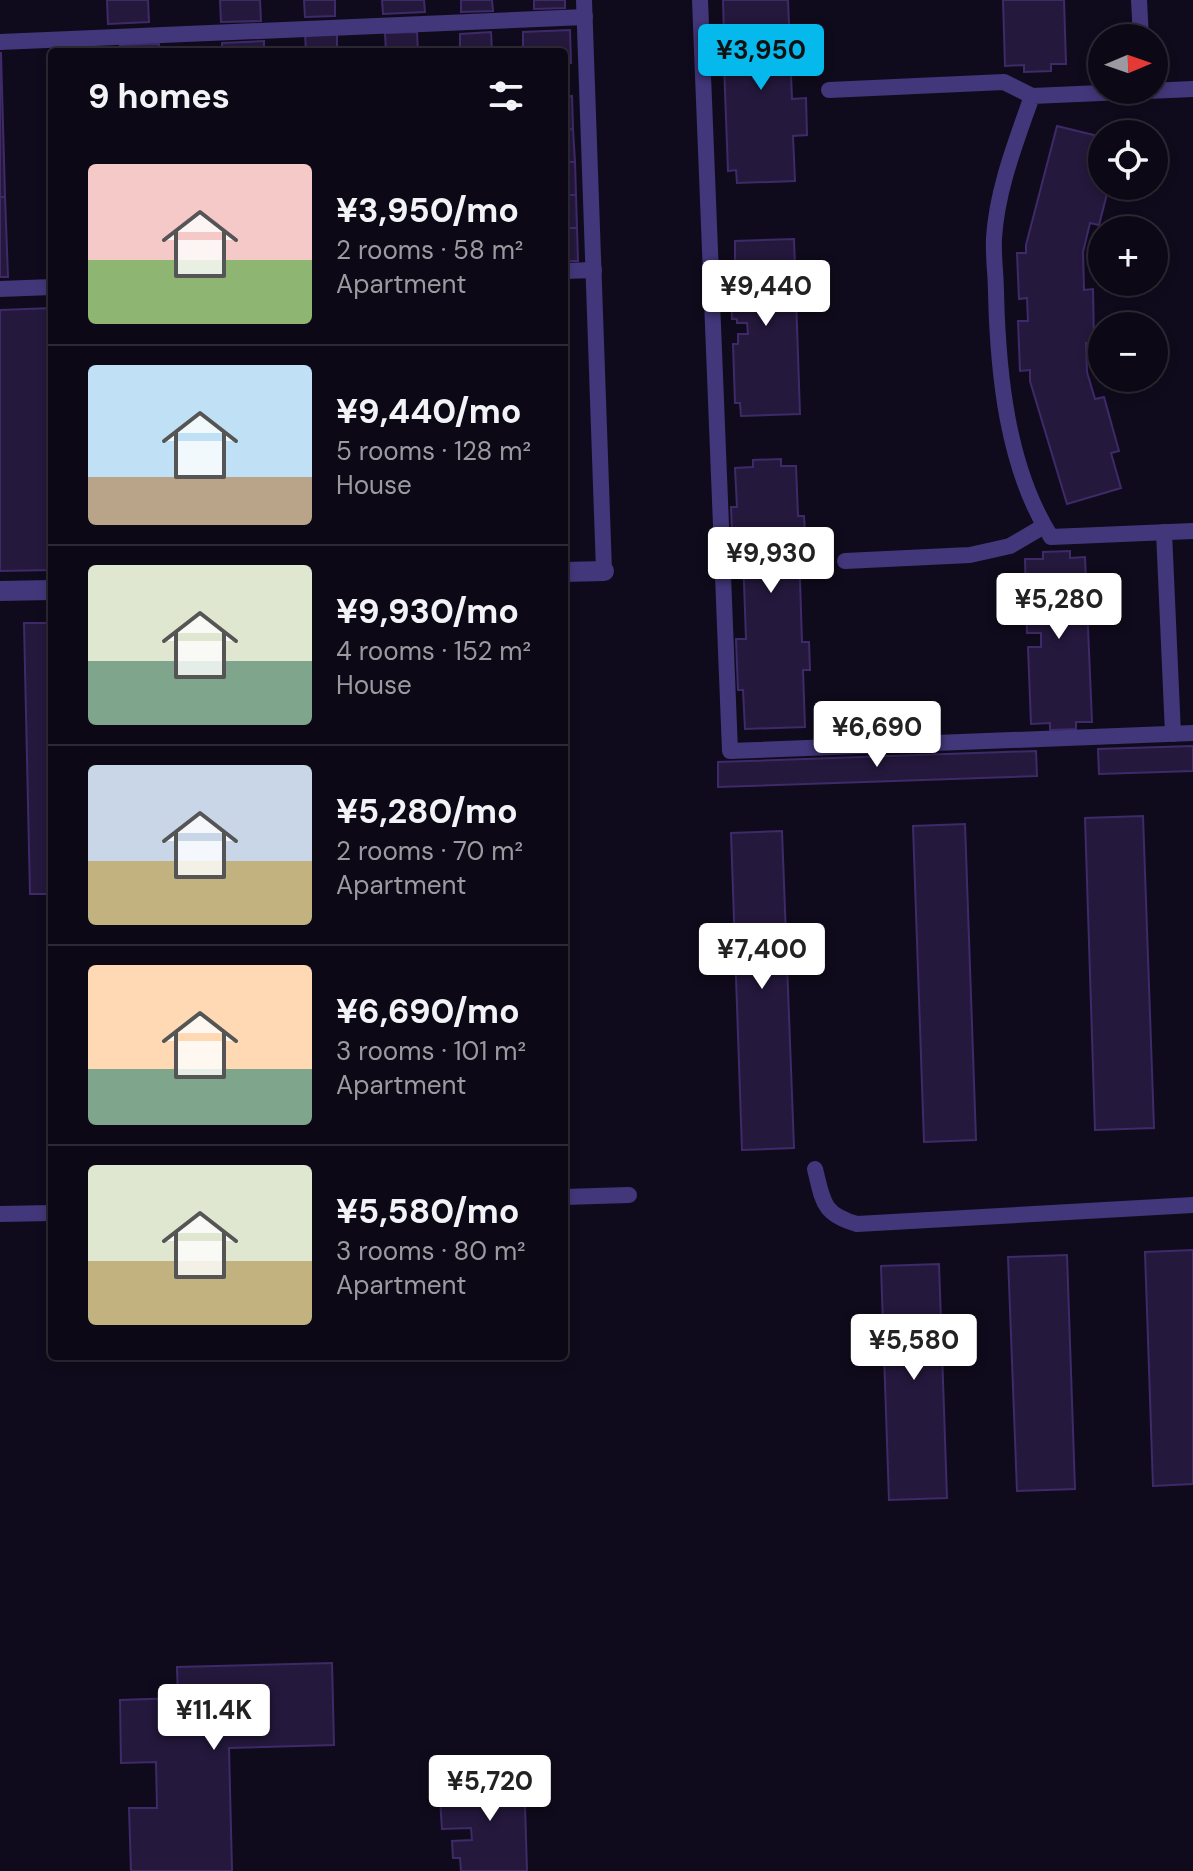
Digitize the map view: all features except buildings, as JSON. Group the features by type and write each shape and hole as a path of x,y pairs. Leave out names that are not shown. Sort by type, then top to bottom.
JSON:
{"street":[{"path":"568,572 604,571"},
{"path":"0,591 48,590"}],"lane":[{"path":"700,0 730,751 1193,733"},
{"path":"1139,0 1140,24"},
{"path":"0,42 585,8 604,571"},
{"path":"829,90 1004,82 1032,96 1088,93"},
{"path":"1168,89 1193,89"},
{"path":"1032,96 1007,167 994,237 1002,386 1017,453 1035,510 1051,537 1193,531"},
{"path":"568,271 594,270"},
{"path":"0,289 48,287"},
{"path":"845,561 970,555 1010,546 1044,526"},
{"path":"1164,532 1173,734"},
{"path":"815,1169 824,1206 838,1218 857,1224 1193,1205"},
{"path":"568,1197 629,1195"},
{"path":"0,1214 48,1213"}]}
